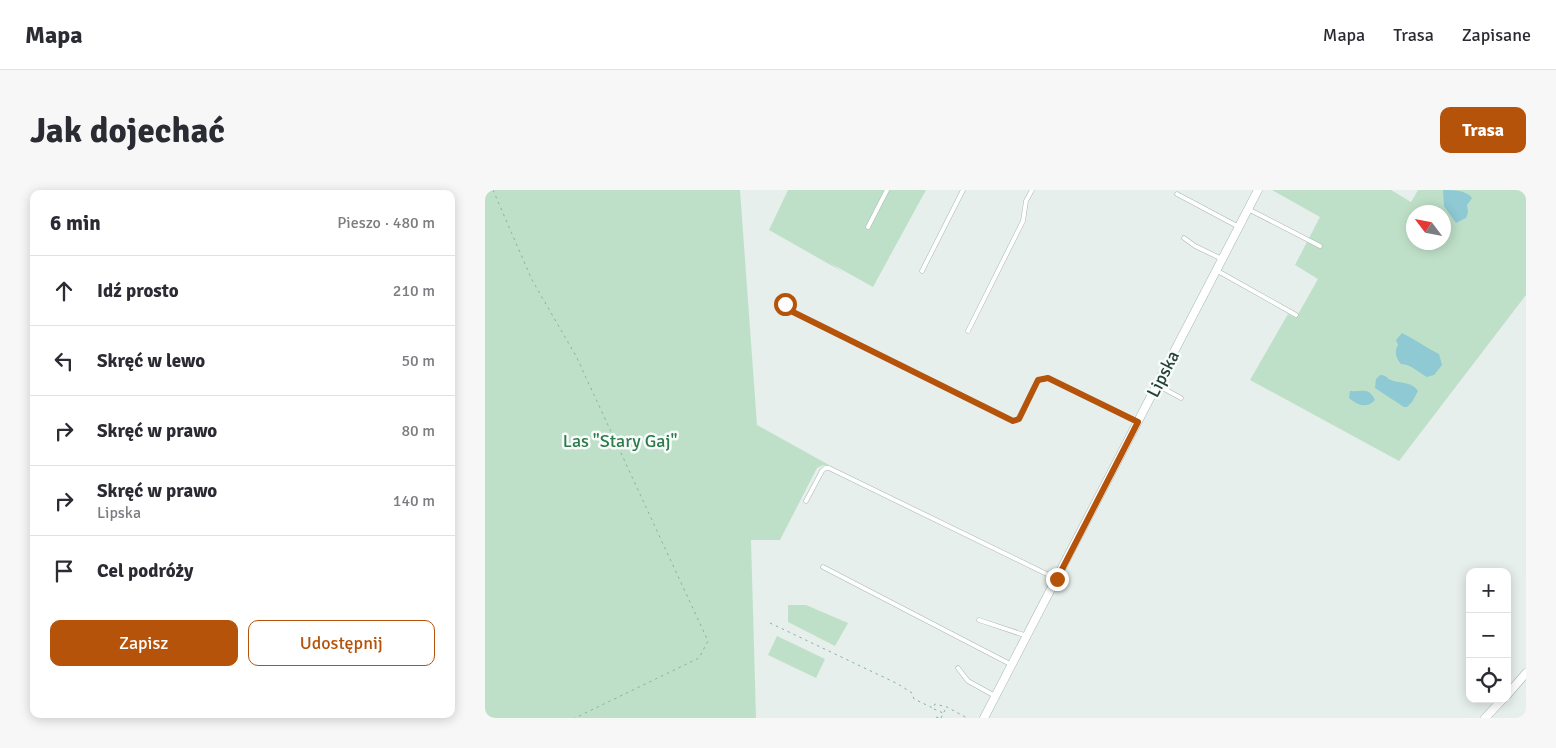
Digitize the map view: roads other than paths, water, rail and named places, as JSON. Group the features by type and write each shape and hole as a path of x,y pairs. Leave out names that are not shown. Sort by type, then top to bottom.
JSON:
{"street":[{"name":"Lipska","path":"984,718 1257,190"},
{"path":"1511,690 1526,673"},
{"path":"1485,718 1499,703"}],"lane":[{"path":"868,227 887,190"},
{"path":"922,271 963,190"},
{"path":"968,331 1023,221 1026,201 1032,190"},
{"path":"1177,194 1239,227"},
{"path":"1248,209 1320,246"},
{"path":"1184,238 1195,246 1222,259"},
{"path":"1217,270 1296,316"},
{"path":"785,304 793,312 1013,421 1019,419 1038,380 1048,378 1138,422"},
{"path":"1157,385 1181,398"},
{"path":"806,502 821,471 829,468 1057,579"},
{"path":"823,567 1011,665"},
{"path":"979,620 1027,636"},
{"path":"959,668 968,681 995,696"}],"water":[{"path":"1443,190 1463,192 1472,198 1467,205 1468,212 1466,218 1456,223 1451,216 1451,205 1444,205"},
{"path":"1402,333 1439,354 1442,365 1434,375 1427,377 1412,367 1399,362 1396,355 1398,345 1396,340"},
{"path":"1380,375 1409,384 1418,391 1407,407 1404,407 1375,388 1376,379"},
{"path":"1350,391 1368,392 1375,400 1365,405 1355,403 1349,398"}],"park label":[{"name":"Las \"Stary Gaj\"","path":"620,441"}]}
